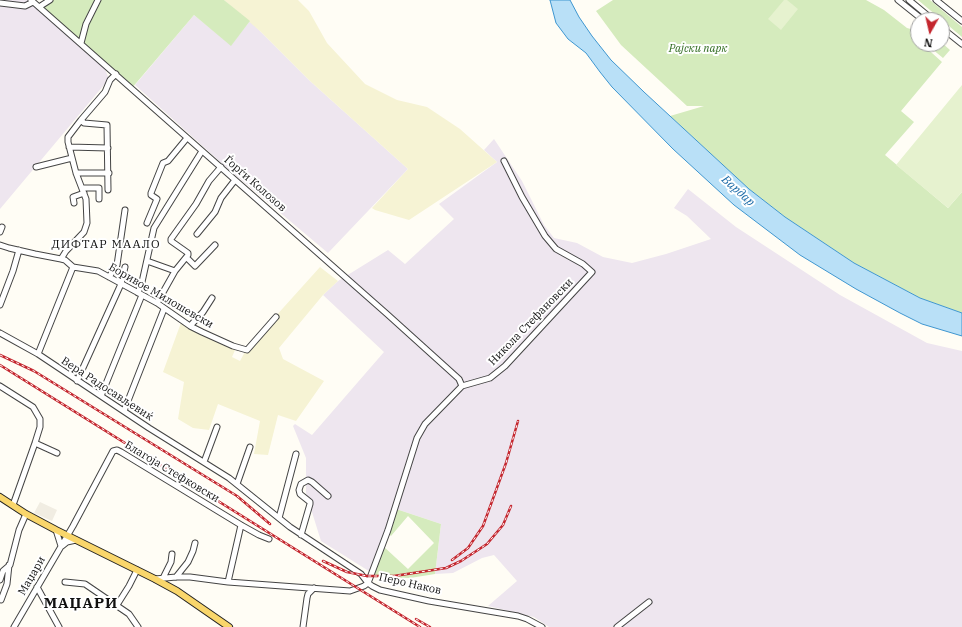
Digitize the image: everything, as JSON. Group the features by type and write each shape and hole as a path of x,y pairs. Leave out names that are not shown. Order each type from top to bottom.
{"main road":[{"path":"0,497 26,514 67,536 155,579 229,627"}],"street":[{"path":"0,2 26,6 35,2 50,0"},
{"path":"80,43 86,24 98,0"},
{"path":"898,0 913,12"},
{"path":"909,0 923,12"},
{"path":"936,0 962,21"},
{"name":"Ѓорѓи Колозов","path":"35,2 437,359 459,379 462,386"},
{"path":"950,34 962,44"},
{"path":"61,259 66,251 84,232 86,228 88,208 76,173 68,137 105,92 110,80 116,74"},
{"path":"81,120 84,123 107,125 109,173 108,190"},
{"path":"147,223 157,199 151,195 151,193 163,163 168,161 187,138"},
{"path":"70,147 108,148"},
{"path":"101,396 140,294 154,228 202,151"},
{"path":"36,167 72,158"},
{"name":"Никола Стефановски","path":"462,386 480,382 498,373 592,272 583,264 556,249 552,245 522,197 504,161"},
{"path":"157,303 175,272 187,258 188,252 171,241 171,239 196,204 209,182 221,167"},
{"path":"76,173 109,173"},
{"path":"197,234 215,212 221,198 236,180"},
{"path":"74,203 73,197 83,190 99,188 99,198"},
{"path":"109,277 117,265 126,210"},
{"name":"Боривое Милошевски","path":"0,245 65,260 73,267 98,271 157,303 190,326 217,339 247,350 276,317"},
{"path":"187,258 195,266 215,245"},
{"path":"0,305 19,250"},
{"path":"147,261 175,272"},
{"path":"38,354 73,267"},
{"path":"77,381 121,284 125,267"},
{"path":"190,326 212,298"},
{"path":"124,411 164,309"},
{"name":"Вера Радосављевиќ","path":"0,333 38,354 77,381 237,484 301,535 361,574 368,583"},
{"path":"0,386 33,407 39,414 40,418 40,427 36,443 13,505"},
{"path":"368,583 388,530 420,431 462,386"},
{"path":"204,462 217,427"},
{"path":"36,443 57,453"},
{"path":"237,484 250,446"},
{"name":"Благоја Стефковски","path":"67,536 110,454 117,450 166,480 174,483 259,536 269,539"},
{"path":"279,518 296,454"},
{"path":"301,535 310,504 310,502 300,494 299,490 301,484 308,480 328,496"},
{"path":"1,600 19,530 26,514"},
{"path":"228,582 241,525"},
{"path":"56,530 61,546 76,540"},
{"name":"Маџари","path":"14,627 67,536"},
{"path":"176,577 188,562 195,543"},
{"path":"163,578 171,562 172,554"},
{"path":"0,580 3,571 9,565"},
{"path":"118,605 137,570"},
{"path":"155,579 176,577 314,588"},
{"path":"65,582 86,584 129,614 138,627"},
{"name":"Перо Наков","path":"314,588 350,591 368,583 380,590 388,592 518,616 542,627"},
{"path":"37,587 59,627"},
{"path":"303,627 306,598 314,588"},
{"path":"617,627 649,602"}],"shaded area":[{"path":"0,0 31,0 102,62 109,79 0,209"},
{"path":"224,0 298,0 309,11 327,43 365,84 397,100 427,107 460,129 497,162 409,220 375,210 372,208 408,169 310,81 261,32"},
{"path":"194,15 231,45 250,21 310,81 408,169 328,253 227,168 135,85"},
{"path":"494,139 522,181 544,225 554,238 577,243 603,257 632,263 666,254 711,239 687,216 674,208 688,189 736,227 840,295 927,343 962,351 962,627 549,627 534,617 488,606 517,581 494,555 482,558 453,573 435,574 441,524 396,509 372,573 321,541 306,493 306,458 293,426 295,424 312,435 384,352 323,295 338,281 388,250 405,264 454,219 439,204 497,162 484,150"},
{"path":"320,267 338,281 323,295 279,348 283,359 324,381 296,421 278,415 268,455 254,454 260,421 218,404 209,430 193,428 178,419 184,382 163,372 182,320 236,348 232,357 240,361 247,348"},
{"path":"40,502 57,510 52,521 34,513"}],"green space":[{"path":"52,0 224,0 250,21 231,46 194,15 132,88 42,9"},
{"name":"Рајски парк","path":"613,0 866,0 884,10 910,29 910,52 931,52 942,62 901,111 914,122 885,155 948,208 962,192 962,313 920,298 854,263 785,217 749,189 670,116 704,106 687,106 621,45 596,11"},
{"path":"784,0 787,0 798,9 781,30 768,19"},
{"path":"918,0 930,0 944,12 932,12"},
{"path":"950,17 962,27 962,37 950,27"},
{"path":"936,52 948,52 943,58"},
{"path":"962,85 962,192 948,208 896,165"},
{"path":"396,509 441,524 435,574 410,578 374,577 383,546 408,569 434,543 408,516 391,536 388,533"}],"water":[{"name":"Вардар","path":"550,0 570,0 579,17 611,60 749,189 785,217 854,263 920,298 962,313 962,336 922,324 856,289 800,255 734,205 673,149 612,87 586,53 568,39 556,23"}],"railway":[{"path":"0,355 34,371 237,496 270,524"},
{"path":"0,365 420,627"},
{"path":"452,560 468,548 483,526 506,463 518,421"},
{"path":"323,561 347,572 367,576 394,576 446,568 461,561 487,544 503,525 511,506"},
{"path":"416,619 430,627"}],"district":[{"name":"ДИФТАР МААЛО","path":"106,245"},
{"name":"МАЏАРИ","path":"81,604"}]}
